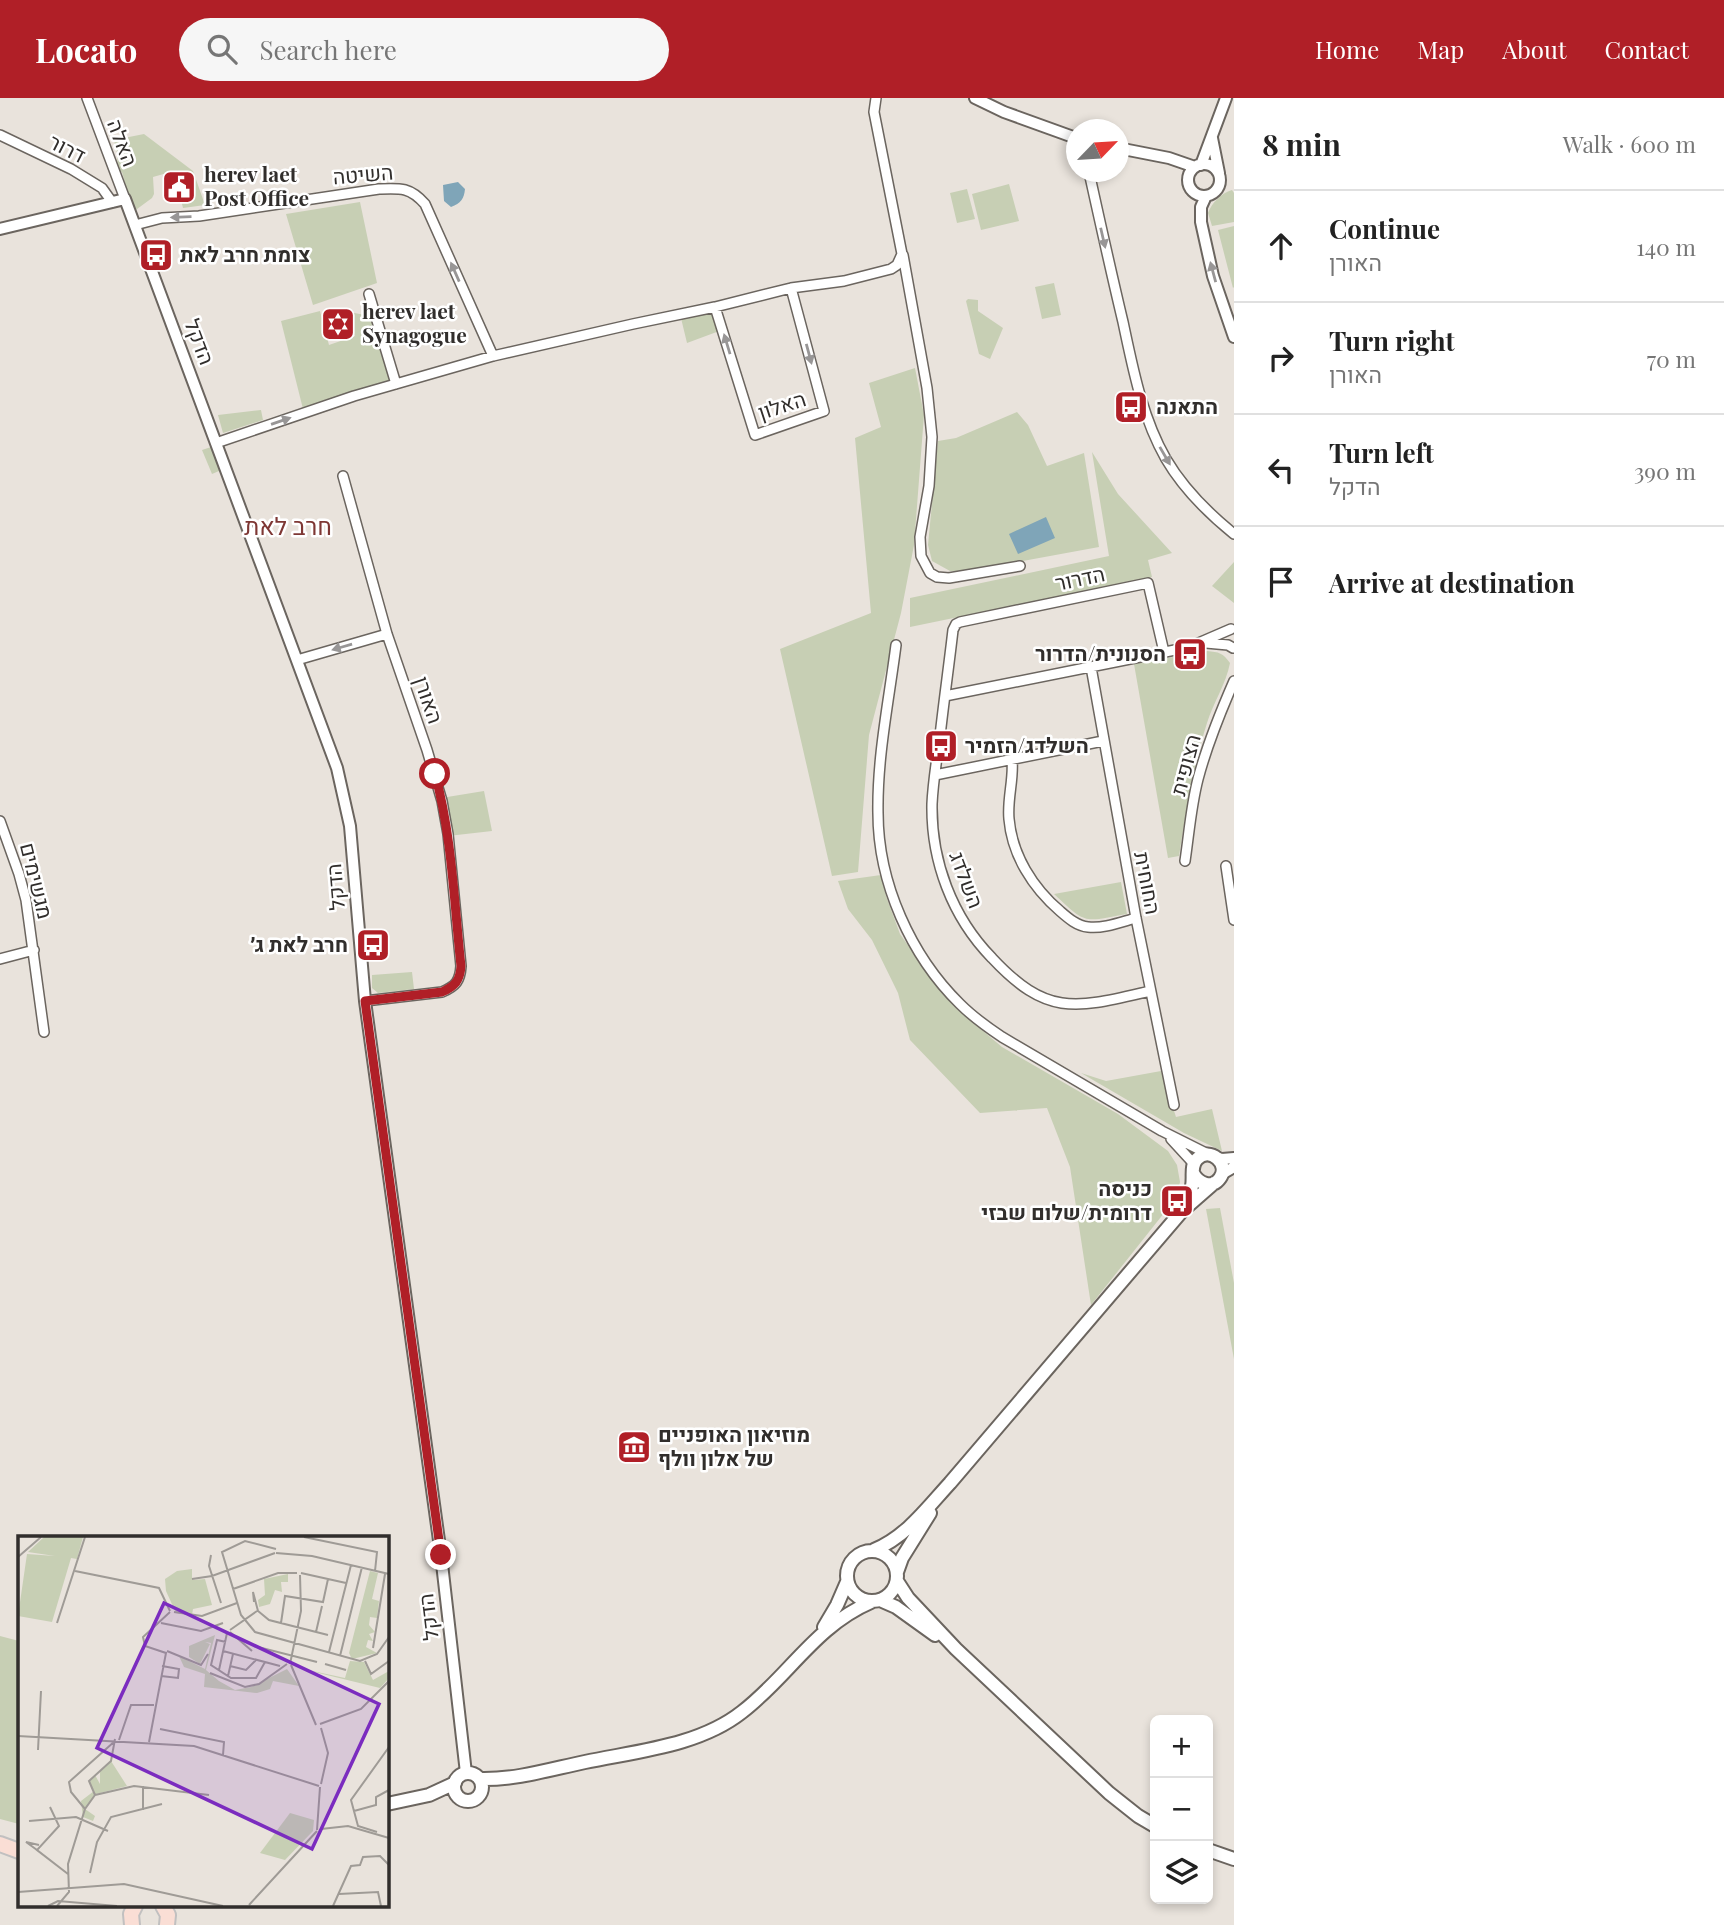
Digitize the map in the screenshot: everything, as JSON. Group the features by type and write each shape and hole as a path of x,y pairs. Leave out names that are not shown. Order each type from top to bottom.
{"main road":[{"path":"956,1649 896,1608 856,1596 847,1582 846,1574 852,1559 858,1554 888,1544 950,1483 1182,1212 1218,1179 1222,1165 1213,1156 1200,1157 1193,1169 1189,1197 1182,1212"},
{"path":"1193,1169 1198,1181 1203,1184 1218,1179"},
{"path":"481,1785 673,1743 723,1725 761,1696 818,1636 847,1614 887,1596 893,1590 906,1549 950,1483"},
{"path":"874,1550 889,1557 908,1598 956,1649 1109,1793 1150,1823"},
{"path":"818,1636 847,1582"},
{"path":"466,1773 474,1774 481,1785 478,1798 471,1802 463,1801 456,1790 459,1776 466,1773"},
{"path":"388,1804 456,1790"},
{"path":"0,1838 18,1843"},
{"path":"0,1844 18,1852"},
{"path":"1213,1852 1234,1859"}],"street":[{"name":"האלה","path":"87,98 125,199"},
{"path":"876,98 874,112 927,388 932,437 929,486 920,537 921,556 930,573 949,579 1020,566"},
{"path":"975,98 1004,112 1066,134"},
{"path":"1189,178 1212,138 1226,98"},
{"name":"דרור","path":"0,135 71,169 102,188 112,202"},
{"path":"1169,158 1185,169 1192,191 1206,196 1211,194 1218,187 1219,177 1212,138"},
{"path":"1129,150 1198,166 1209,165 1219,177"},
{"path":"1091,182 1134,370 1152,431 1167,461 1185,486 1234,534"},
{"name":"השיטה","path":"135,225 162,218 199,216 320,197 400,188 415,193 425,204 493,356"},
{"path":"1206,196 1201,207 1201,222 1213,275 1234,337"},
{"path":"0,229 125,199"},
{"name":"הדקל","path":"125,199 337,768 351,826 365,1001 441,1555 466,1773"},
{"path":"216,443 350,397 493,356 791,288 844,281 883,272 897,265 902,254"},
{"name":"האלון","path":"715,307 755,435 824,411 791,288"},
{"path":"369,295 396,384"},
{"name":"האורן","path":"342,476 387,634 442,801 448,834 461,966 460,978 453,987 442,992 365,1001"},
{"name":"הדרור","path":"953,630 960,622 1148,583 1164,652"},
{"path":"1194,645 1233,627"},
{"path":"1233,627 1229,639 1234,648"},
{"name":"השלדג","path":"953,630 935,775 933,822 938,862 961,919 999,966 1026,989 1056,1002 1088,1004 1150,991"},
{"path":"297,660 387,634"},
{"path":"945,696 1194,645 1212,643 1234,648"},
{"path":"896,645 881,761 878,816 886,875 910,936 941,982 959,1003 1002,1037 1162,1131 1213,1156 1234,1158"},
{"name":"החוחית","path":"1091,667 1136,918 1174,1105"},
{"name":"הצופית","path":"1185,861 1202,763 1234,681"},
{"path":"935,775 1103,741"},
{"path":"1012,760 1008,803 1012,836 1035,885 1069,919 1080,925 1095,927 1136,918"},
{"name":"מגשימים","path":"0,821 26,900 44,1032"},
{"path":"1226,866 1234,920"},
{"name":"מגשימים","path":"0,959 34,950"},
{"path":"1162,1131 1193,1169"},
{"path":"1218,1179 1234,1167"}],"green space":[{"path":"144,134 193,171 205,205 183,208 174,171 153,177 152,198 133,212 122,172 118,172 114,140"},
{"path":"1009,184 1019,221 981,230 972,194"},
{"path":"967,189 975,219 957,223 950,193"},
{"path":"1232,190 1234,222 1212,226 1208,213 1210,209 1214,202"},
{"path":"360,202 377,283 313,305 286,214"},
{"path":"1234,226 1234,287 1233,288 1218,230"},
{"path":"1054,283 1061,315 1042,319 1035,287"},
{"path":"978,300 978,311 1003,328 990,359 979,354 966,301"},
{"path":"715,307 722,330 687,343 680,314"},
{"path":"320,311 329,345 355,336 349,312 376,317 396,384 304,413 281,321"},
{"path":"915,368 924,415 914,545 901,613 869,735 858,872 832,876 780,649 871,613 855,438 881,427 869,383"},
{"path":"261,410 263,420 223,433 218,415"},
{"path":"1017,412 1028,425 1047,466 1084,453 1099,547 964,572 950,571 932,561 928,545 938,441 956,438"},
{"path":"217,445 226,468 212,474 202,450"},
{"path":"1092,452 1118,494 1172,553 1148,560 1152,577 910,627 910,598 1109,556"},
{"path":"1234,562 1234,603 1212,586"},
{"path":"1207,651 1220,654 1230,663 1202,740 1190,789 1179,856 1168,858 1134,664"},
{"path":"484,791 492,831 448,836 441,798"},
{"path":"881,875 900,934 957,1009 1002,1047 1118,1114 1168,1151 1177,1165 1180,1182 1176,1198 1091,1305 1070,1167 1047,1108 980,1113 910,1040 898,993 872,940 848,909 838,881"},
{"path":"1121,882 1127,914 1113,917 1086,919 1054,894"},
{"path":"412,972 414,989 378,993 372,988 372,975"},
{"path":"1161,1071 1176,1117 1212,1109 1222,1151 1184,1133 1081,1073 1106,1081"},
{"path":"1220,1208 1234,1283 1234,1359 1206,1209"},
{"path":"0,1636 18,1641 18,1824 0,1819"}],"water":[{"path":"458,182 465,189 464,195 460,202 451,207 444,201 443,185"},
{"path":"1046,517 1055,538 1018,554 1009,534"}],"place":[{"name":"herev laet Post Office","path":"179,187"},
{"name":"צומת חרב לאת","path":"156,255"},
{"name":"herev laet Synagogue","path":"338,324"},
{"name":"התאנה","path":"1131,407"},
{"name":"הסנונית/הדרור","path":"1190,654"},
{"name":"השלדג/הזמיר","path":"941,746"},
{"name":"חרב לאת ג׳","path":"373,945"},
{"name":"כניסה דרומית/שלום שבזי","path":"1177,1201"},
{"name":"מוזיאון האופניים של אלון וולף","path":"634,1447"}],"district":[{"name":"חרב לאת","path":"288,527"}],"route":[{"path":"435,774 448,834 460,978 453,987 442,992 365,1001 441,1555"}]}
